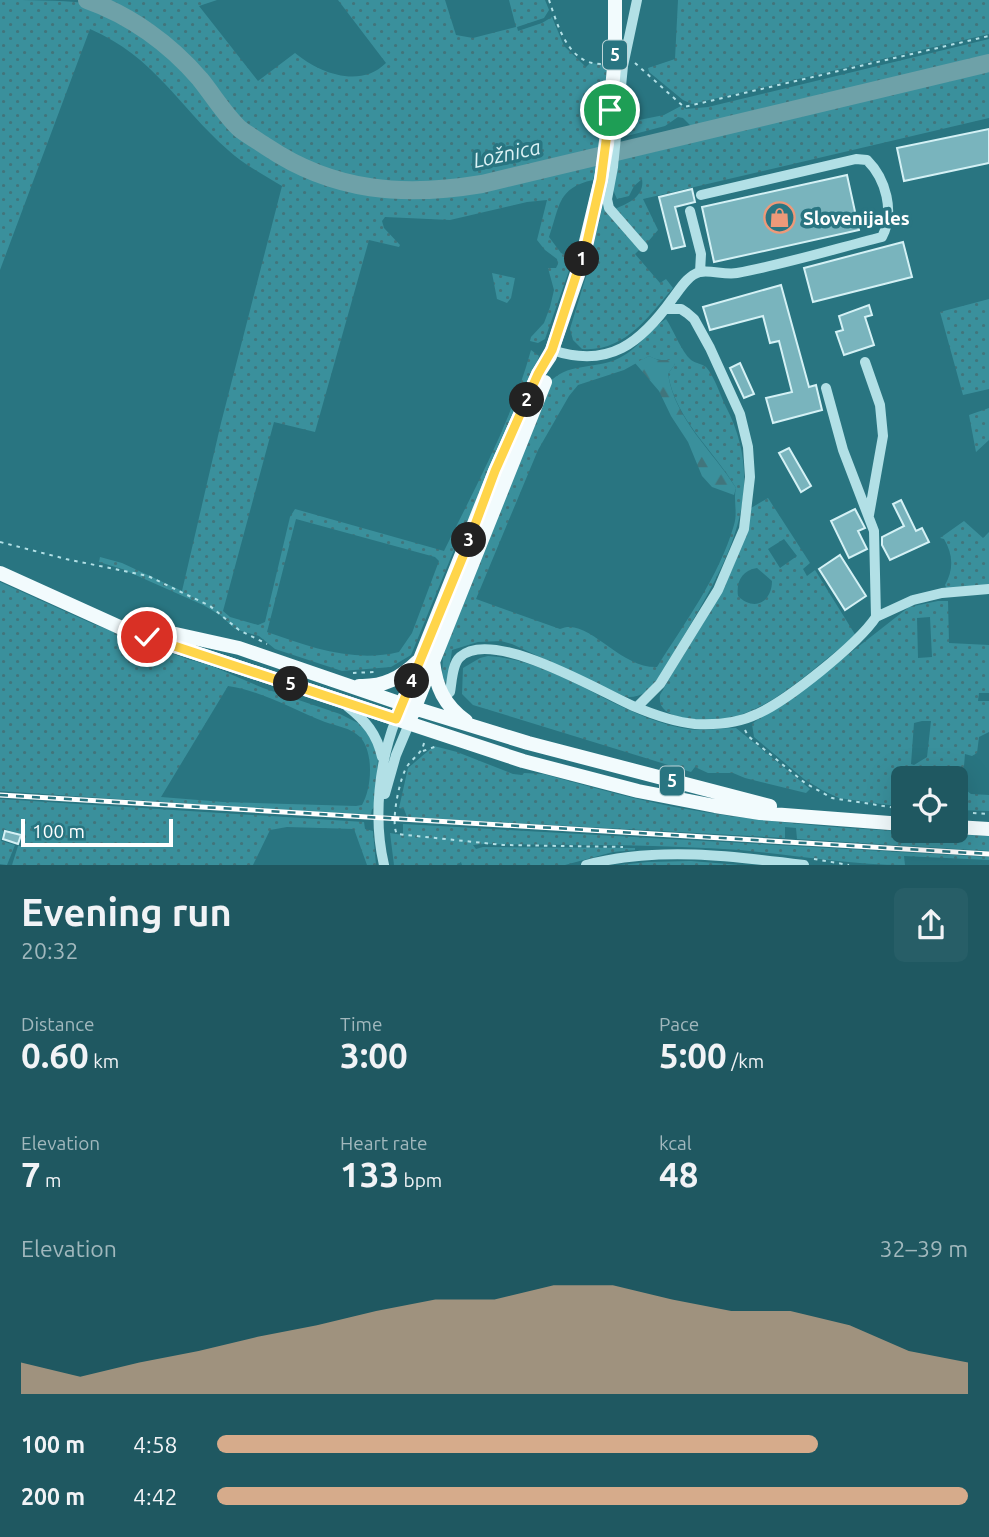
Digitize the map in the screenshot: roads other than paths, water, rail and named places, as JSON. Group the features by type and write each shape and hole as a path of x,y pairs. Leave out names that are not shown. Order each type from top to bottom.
{"main road":[{"name":"5","path":"615,0 615,56 601,180 578,275 551,353 538,374 495,471 402,721 523,761 638,791 741,811 891,823"},
{"path":"0,573 126,630 402,721"},
{"path":"89,612 239,648 409,706"},
{"path":"349,685 366,686 388,682 427,659 448,706 472,726"},
{"name":"5","path":"409,706 550,749 773,807 800,817"},
{"path":"968,828 989,829"}],"street":[{"path":"637,0 623,66 613,167 607,199 609,208 643,247"},
{"path":"551,353 573,357 598,356 618,350 632,342 665,309 687,280 701,272 734,274 882,237 888,227 884,184 877,170 867,160 856,159 701,195"},
{"path":"690,211 701,254 701,272"},
{"path":"637,707 660,684 718,590 744,529 750,477 748,447 740,414 710,348 694,319 681,309 665,309"},
{"path":"865,362 880,405 883,436 869,515"},
{"path":"826,388 843,450 869,515 875,548 876,617"},
{"path":"450,692 459,657 473,651 497,649 539,661 637,707 676,721 721,724 758,714 797,689 858,639 876,617 923,597 989,589"},
{"path":"342,702 364,719 374,732 383,764"},
{"path":"384,865 380,839 383,764 388,741 402,721"},
{"path":"380,814 402,721"},
{"path":"586,865 646,855 727,857 804,865"}],"waterway":[{"name":"Ložnica","path":"87,0 134,22 176,54 240,129 267,147 318,174 344,182 397,190 482,184 989,63"}],"railway":[{"path":"0,795 989,854"}],"place":[{"name":"Slovenijales","path":"780,218"}]}
